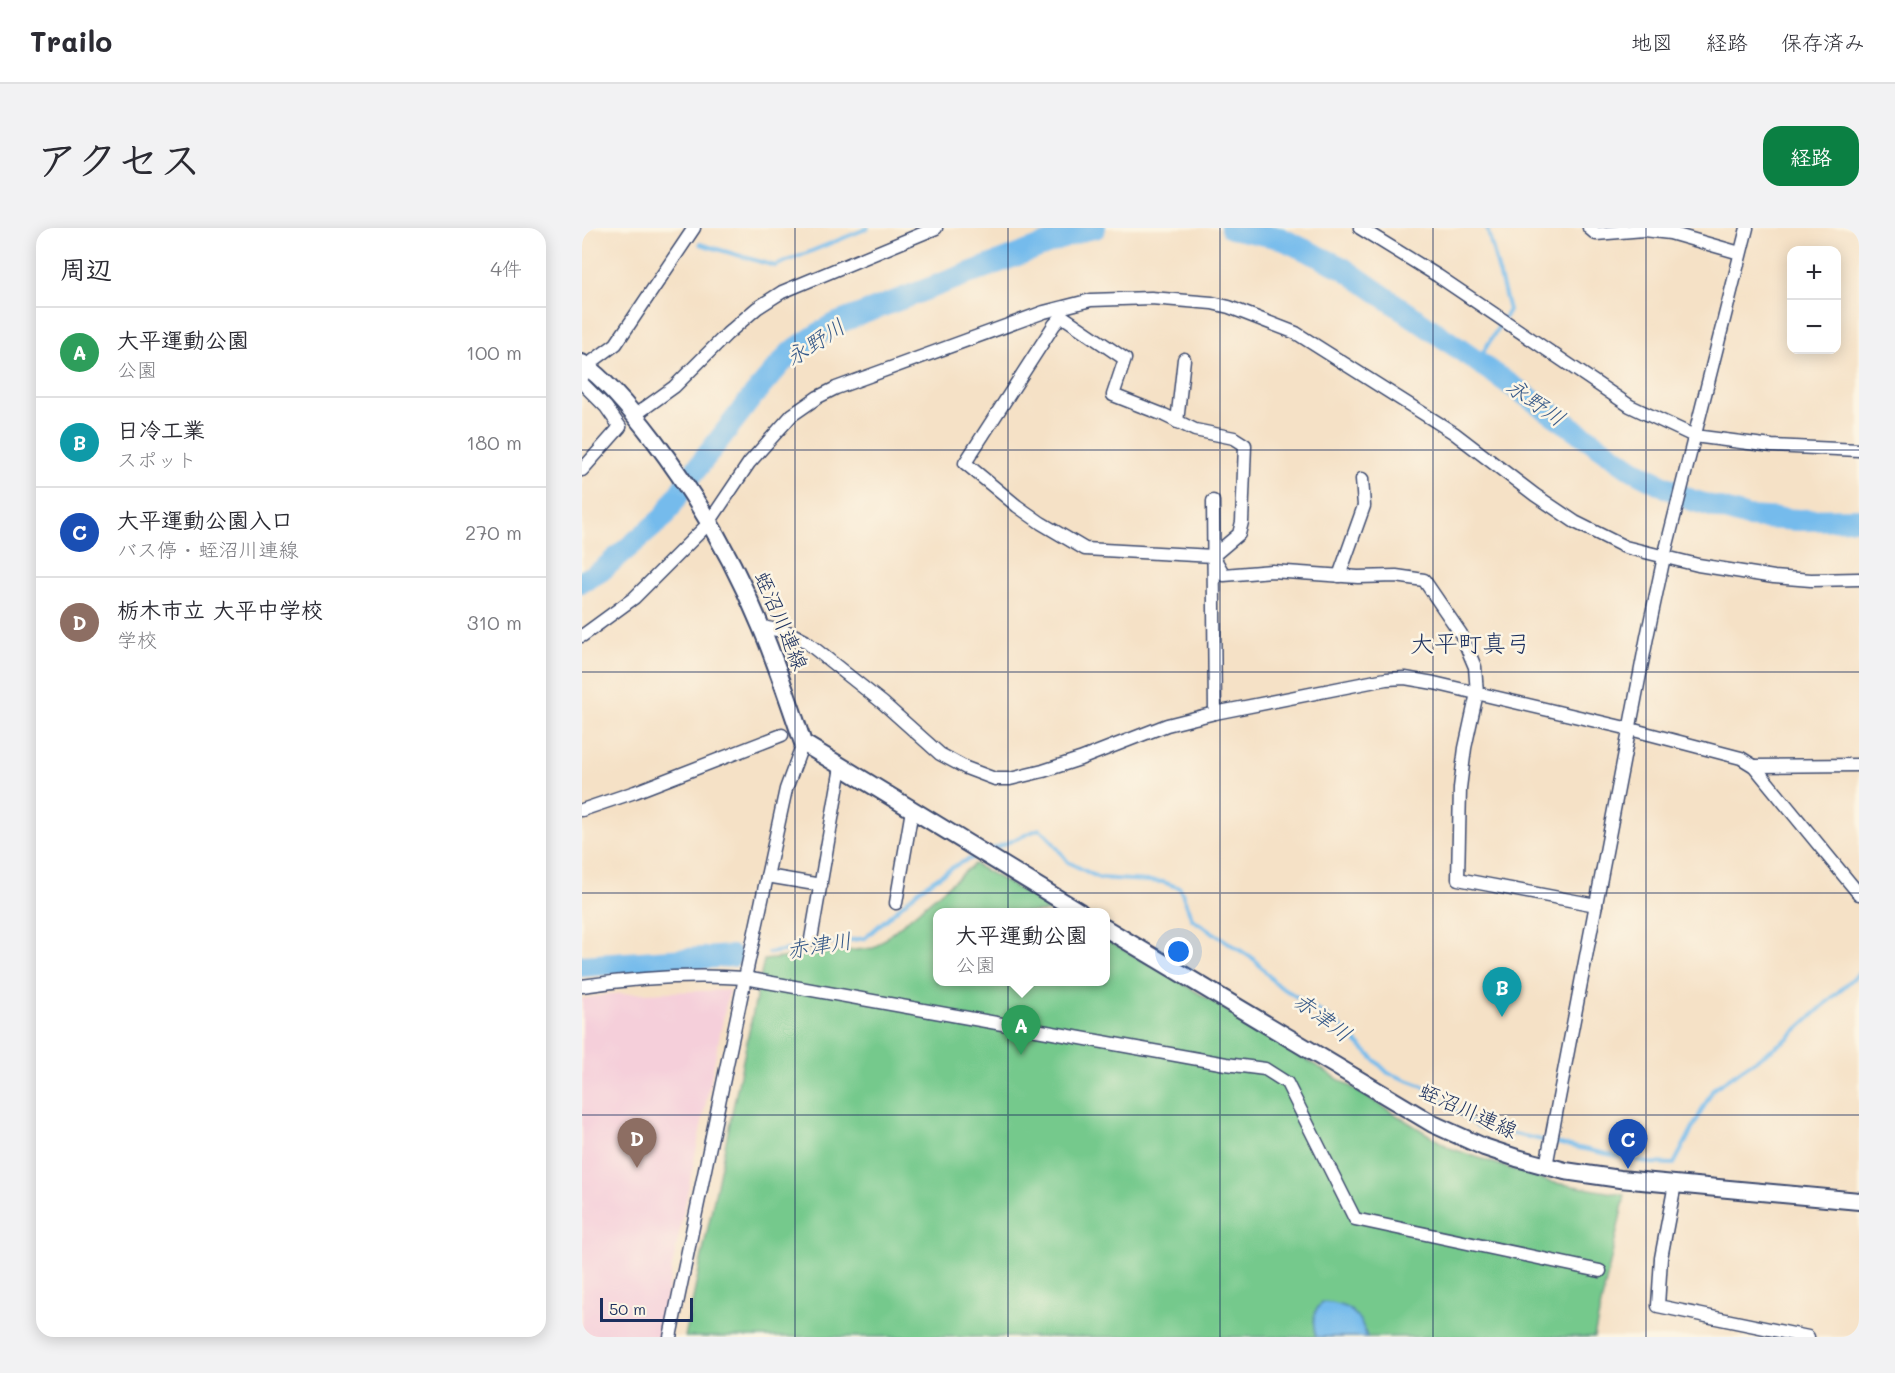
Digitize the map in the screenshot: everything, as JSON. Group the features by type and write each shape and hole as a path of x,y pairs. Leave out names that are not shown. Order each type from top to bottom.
{"main road":[{"name":"蛭沼川連線","path":"583,369 638,419 668,458 706,520 734,568 762,627 803,743"},
{"path":"803,743 1073,908"},
{"name":"蛭沼川連線","path":"1110,931 1433,1124 1484,1147 1546,1167 1601,1177 1859,1201"}],"street":[{"path":"583,369 616,344 694,228"},
{"path":"638,419 728,334 758,308 782,292 936,228"},
{"path":"1360,228 1438,276 1630,406 1694,436 1772,446 1859,450"},
{"path":"1589,228 1596,234 1644,230 1670,233 1740,253"},
{"path":"1546,1167 1664,557 1747,228"},
{"path":"582,636 634,598 706,520 749,463 780,427 792,415 818,397 836,388 1044,312 1091,300 1150,298 1212,303 1229,307 1296,333 1454,433 1535,495 1575,522 1625,547 1721,569 1774,577 1811,580 1859,579"},
{"path":"1062,316 1125,359 1113,395 1177,422 1195,430 1234,438 1245,445 1242,522 1239,534 1213,556 1085,549 1017,506 965,463 1062,316"},
{"path":"1177,422 1184,359"},
{"path":"582,383 606,407 620,427 582,470"},
{"path":"1339,576 1364,506 1362,479"},
{"path":"1213,501 1215,713"},
{"path":"1213,556 1224,575 1272,571 1339,576 1396,576 1424,580 1461,634 1475,667 1477,693 1460,788 1458,879 1596,905"},
{"path":"762,627 788,632 805,641 883,703 940,754 966,768 995,779 1010,779 1043,771 1080,759 1167,724 1386,679 1405,678 1630,729 1741,758 1754,766 1859,894"},
{"path":"582,810 782,735"},
{"path":"670,1337 786,789 803,743"},
{"path":"1754,766 1859,765"},
{"path":"812,939 841,767"},
{"path":"896,903 912,810"},
{"path":"767,876 821,885"},
{"path":"582,986 620,980 712,975 745,978 1265,1070 1287,1083 1355,1219 1600,1271"},
{"path":"1675,1184 1661,1258 1658,1306 1808,1337"}],"shaded area":[{"path":"729,990 658,1337 582,1337 582,999 610,994"}],"green space":[{"path":"974,864 1052,908 933,908 933,986 1110,986 1110,942 1174,978 1450,1148 1550,1182 1625,1195 1594,1337 685,1337 764,960 874,948"}],"water":[{"path":"1323,1302 1346,1307 1356,1315 1367,1337 1316,1337 1314,1318"}],"waterway":[{"path":"700,244 775,266 868,228"},
{"name":"永野川","path":"582,582 601,571 664,517 688,480 752,397 791,352 832,325 1084,230 1095,228"},
{"name":"永野川","path":"1231,228 1280,238 1343,268 1633,470 1691,500 1748,517 1799,520 1859,519"},
{"path":"1477,362 1509,310 1487,228"},
{"name":"赤津川","path":"988,851 1039,829 1047,835 1068,862 1099,878 1163,882 1180,888 1192,919 1255,960 1275,983 1336,1022 1388,1073 1423,1086 1477,1126 1649,1163 1674,1164 1713,1089 1787,1039 1859,973"},
{"name":"赤津川","path":"769,953 865,938 920,889 958,864 979,855"},
{"name":"赤津川","path":"582,966 732,956"}],"place":[{"name":"日冷工業","path":"1502,1017"},
{"name":"大平運動公園","path":"1021,1055"},
{"name":"栃木市立 大平中学校","path":"637,1168"},
{"name":"大平運動公園入口","path":"1628,1169"}],"district":[{"name":"大平町真弓","path":"1470,644"}]}
